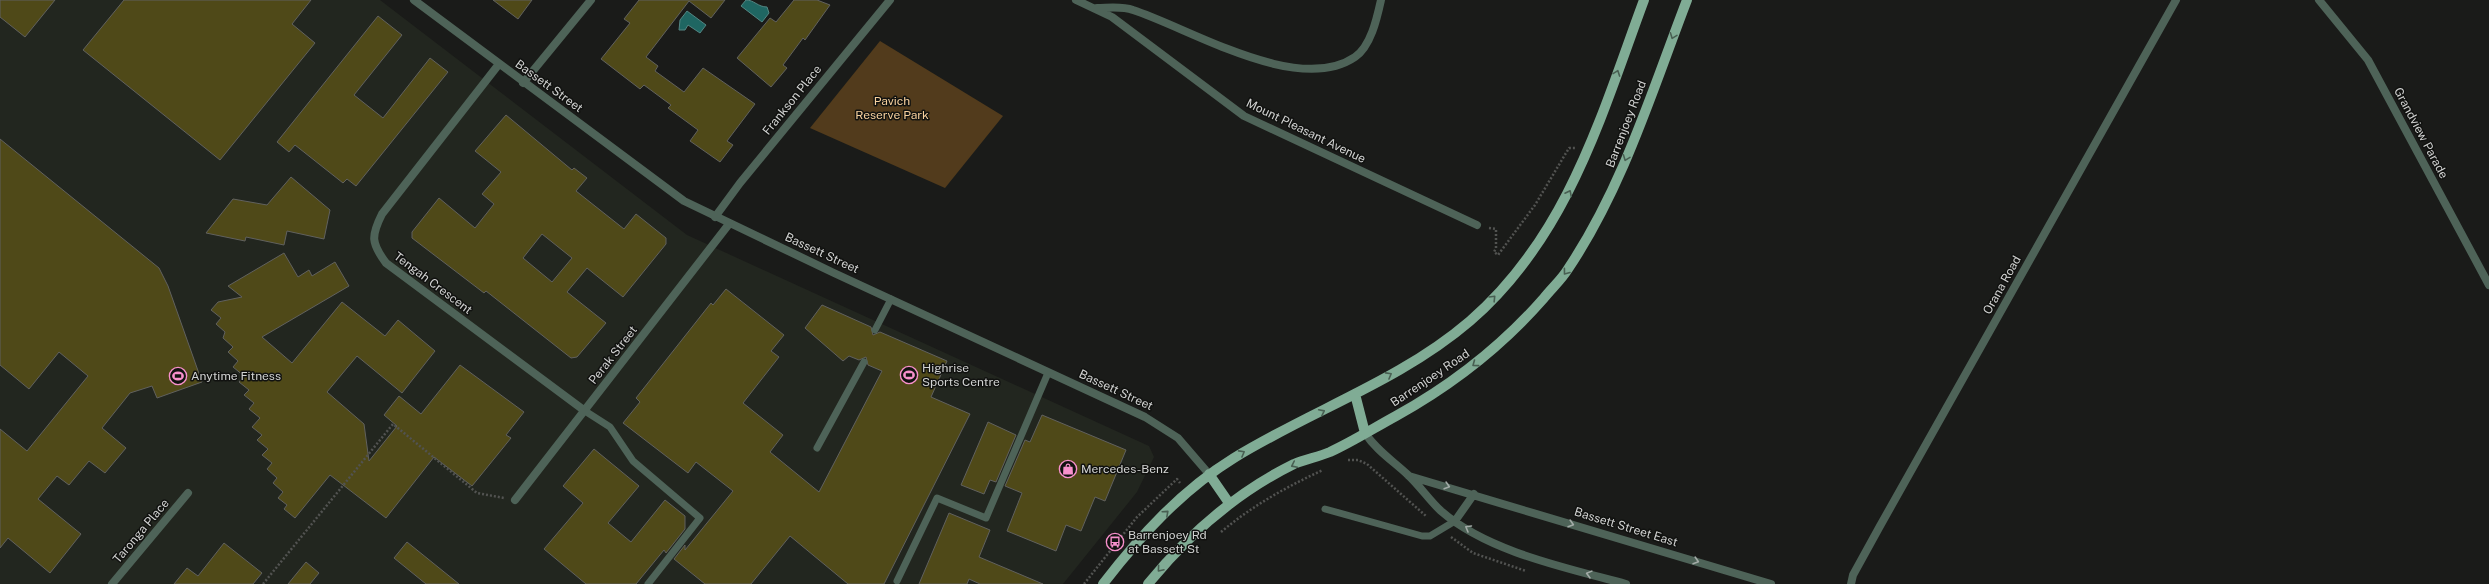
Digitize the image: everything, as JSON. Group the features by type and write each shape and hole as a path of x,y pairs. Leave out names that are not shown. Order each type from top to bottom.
{"main road":[{"name":"Barrenjoey Road","path":"1103,584 1149,528 1209,474 1288,428 1355,394 1427,354 1471,320 1496,295 1531,254 1564,203 1582,167 1644,0"},
{"name":"Barrenjoey Road","path":"1148,584 1185,542 1229,503 1295,464 1330,452 1448,384 1493,350 1526,319 1567,271 1600,217 1618,180 1687,0"},
{"name":"Bassett Street East","path":"1355,394 1365,432"},
{"name":"Bassett Street","path":"1209,474 1229,503"}],"street":[{"name":"Bassett Street","path":"414,0 523,83 684,201 729,224 1164,427 1185,445 1209,474"},
{"path":"523,83 591,0"},
{"name":"Frankson Place","path":"715,217 740,182 890,0"},
{"name":"Mount Pleasant Avenue","path":"1076,0 1112,17 1244,116 1477,225"},
{"path":"1094,8 1132,9 1235,52 1275,64 1303,68 1332,67 1355,57 1365,44 1382,0"},
{"name":"Orana Road","path":"1851,584 1853,575 1883,519 2176,0"},
{"name":"Grandview Parade","path":"2319,0 2368,60 2489,285"},
{"name":"Tengah Crescent","path":"499,64 382,214 373,232 376,250 386,263 585,411"},
{"name":"Perak Street","path":"515,500 729,224"},
{"name":"Bassett Street East","path":"1365,432 1372,445 1409,476 1441,511 1496,545 1539,560 1626,584"},
{"name":"Bassett Street East","path":"1409,476 1474,494 1771,584"},
{"name":"Taronga Place","path":"112,584 188,493"},
{"path":"1455,521 1474,494"}],"lane":[{"path":"875,330 891,299"},
{"path":"817,448 864,362"},
{"path":"896,581 937,498 986,518 1048,373"},
{"path":"585,411 610,427 633,461 700,518 648,584"},
{"path":"1325,509 1422,536 1430,536 1455,521"}],"path":[{"path":"1477,225 1496,229 1496,248 1494,252 1498,255 1535,205 1569,148 1578,148"},
{"path":"263,584 393,424 477,493 515,500"},
{"path":"1341,463 1347,460 1358,460 1367,464 1406,499"},
{"path":"1221,532 1242,515 1275,494 1328,468"},
{"path":"1084,584 1137,517 1177,479"}],"shaded area":[{"path":"0,0 380,0 687,235 1149,446 1154,457 1137,492 1063,584 0,584"}],"green space":[{"name":"Pavich Reserve Park","path":"880,41 1003,116 945,188 810,128"}],"water":[{"path":"746,0 767,7 769,13 762,22 741,6"},
{"path":"687,11 706,25 700,33 688,25 685,30 679,30 680,20"}],"building":[{"path":"0,0 55,0 25,37 0,17"},
{"path":"124,0 311,0 292,24 315,43 220,160 83,50"},
{"path":"493,0 532,0 518,19"},
{"path":"639,0 725,0 711,18 689,1 646,57 658,66 655,71 684,92 703,68 755,104 727,141 733,145 720,162 690,141 698,130 668,108 671,105 644,85 640,89 601,59 630,23 624,19"},
{"path":"794,0 817,0 830,5 805,40 803,38 783,65 787,68 771,87 737,58 770,18 776,22"},
{"path":"378,16 402,35 354,95 383,118 430,58 448,72 356,186 347,179 343,183 295,145 289,152 277,142"},
{"path":"506,115 572,170 574,168 587,178 576,191 624,229 636,214 666,238 666,244 623,297 587,268 567,292 606,323 577,357 571,358 486,291 484,293 412,238 412,232 439,198 475,228 494,204 482,194 501,172 475,151","holes":["542,234 572,258 552,282 523,258"]},
{"path":"0,139 159,268 168,286 202,382 157,398 152,386 130,393 102,428 126,448 105,473 89,461 69,485 57,476 38,499 81,534 50,573 8,538 0,548 0,429 27,451 88,376 59,352 29,389 0,365"},
{"path":"291,177 330,210 324,239 287,231 284,245 246,237 245,241 206,233 233,199 267,205"},
{"path":"284,253 298,277 309,270 312,276 335,262 349,286 262,337 292,363 342,302 385,336 398,320 435,351 402,393 357,356 327,392 364,424 369,461 397,426 384,415 399,396 421,414 460,365 524,412 506,435 511,438 472,486 434,457 386,518 330,475 295,518 284,509 287,505 278,498 283,492 273,483 277,478 267,469 272,463 262,455 268,449 257,440 262,435 252,427 260,418 249,409 254,403 244,395 249,390 239,382 244,376 233,367 238,361 228,352 233,347 223,338 225,332 216,324 221,318 211,310 218,302 242,297 228,286"},
{"path":"726,289 784,335 771,351 779,357 743,403 783,435 770,452 819,492 882,371 868,365 866,357 859,360 849,356 843,361 805,328 822,305 871,327 873,335 880,332 947,361 931,397 970,414 884,584 848,584 790,536 751,584 705,584 674,559 685,545 685,550 733,491 696,462 688,473 623,423 640,402 636,398 711,303 713,305"},
{"name":"Mercedes-Benz","path":"1042,415 1126,450 1105,501 1095,497 1081,531 1066,525 1056,551 1007,531 1022,493 1005,486 1025,440 1030,442"},
{"path":"988,422 1016,435 996,482 990,480 984,494 961,485"},
{"path":"594,449 639,486 608,523 631,542 665,500 685,516 685,529 666,553 664,550 636,584 586,584 544,549 583,503 563,486"},
{"path":"949,513 990,530 979,557 1043,584 980,584 969,579 967,584 919,584"},
{"path":"407,542 459,584 426,584 394,558"},
{"path":"224,543 262,573 253,584 174,584 187,568 198,576"},
{"path":"306,562 319,573 310,584 288,584"}],"place":[{"name":"Highrise Sports Centre","path":"909,375"},
{"name":"Anytime Fitness","path":"178,376"},
{"name":"Mercedes-Benz","path":"1068,469"},
{"name":"Barrenjoey Rd at Bassett St","path":"1115,542"}]}
